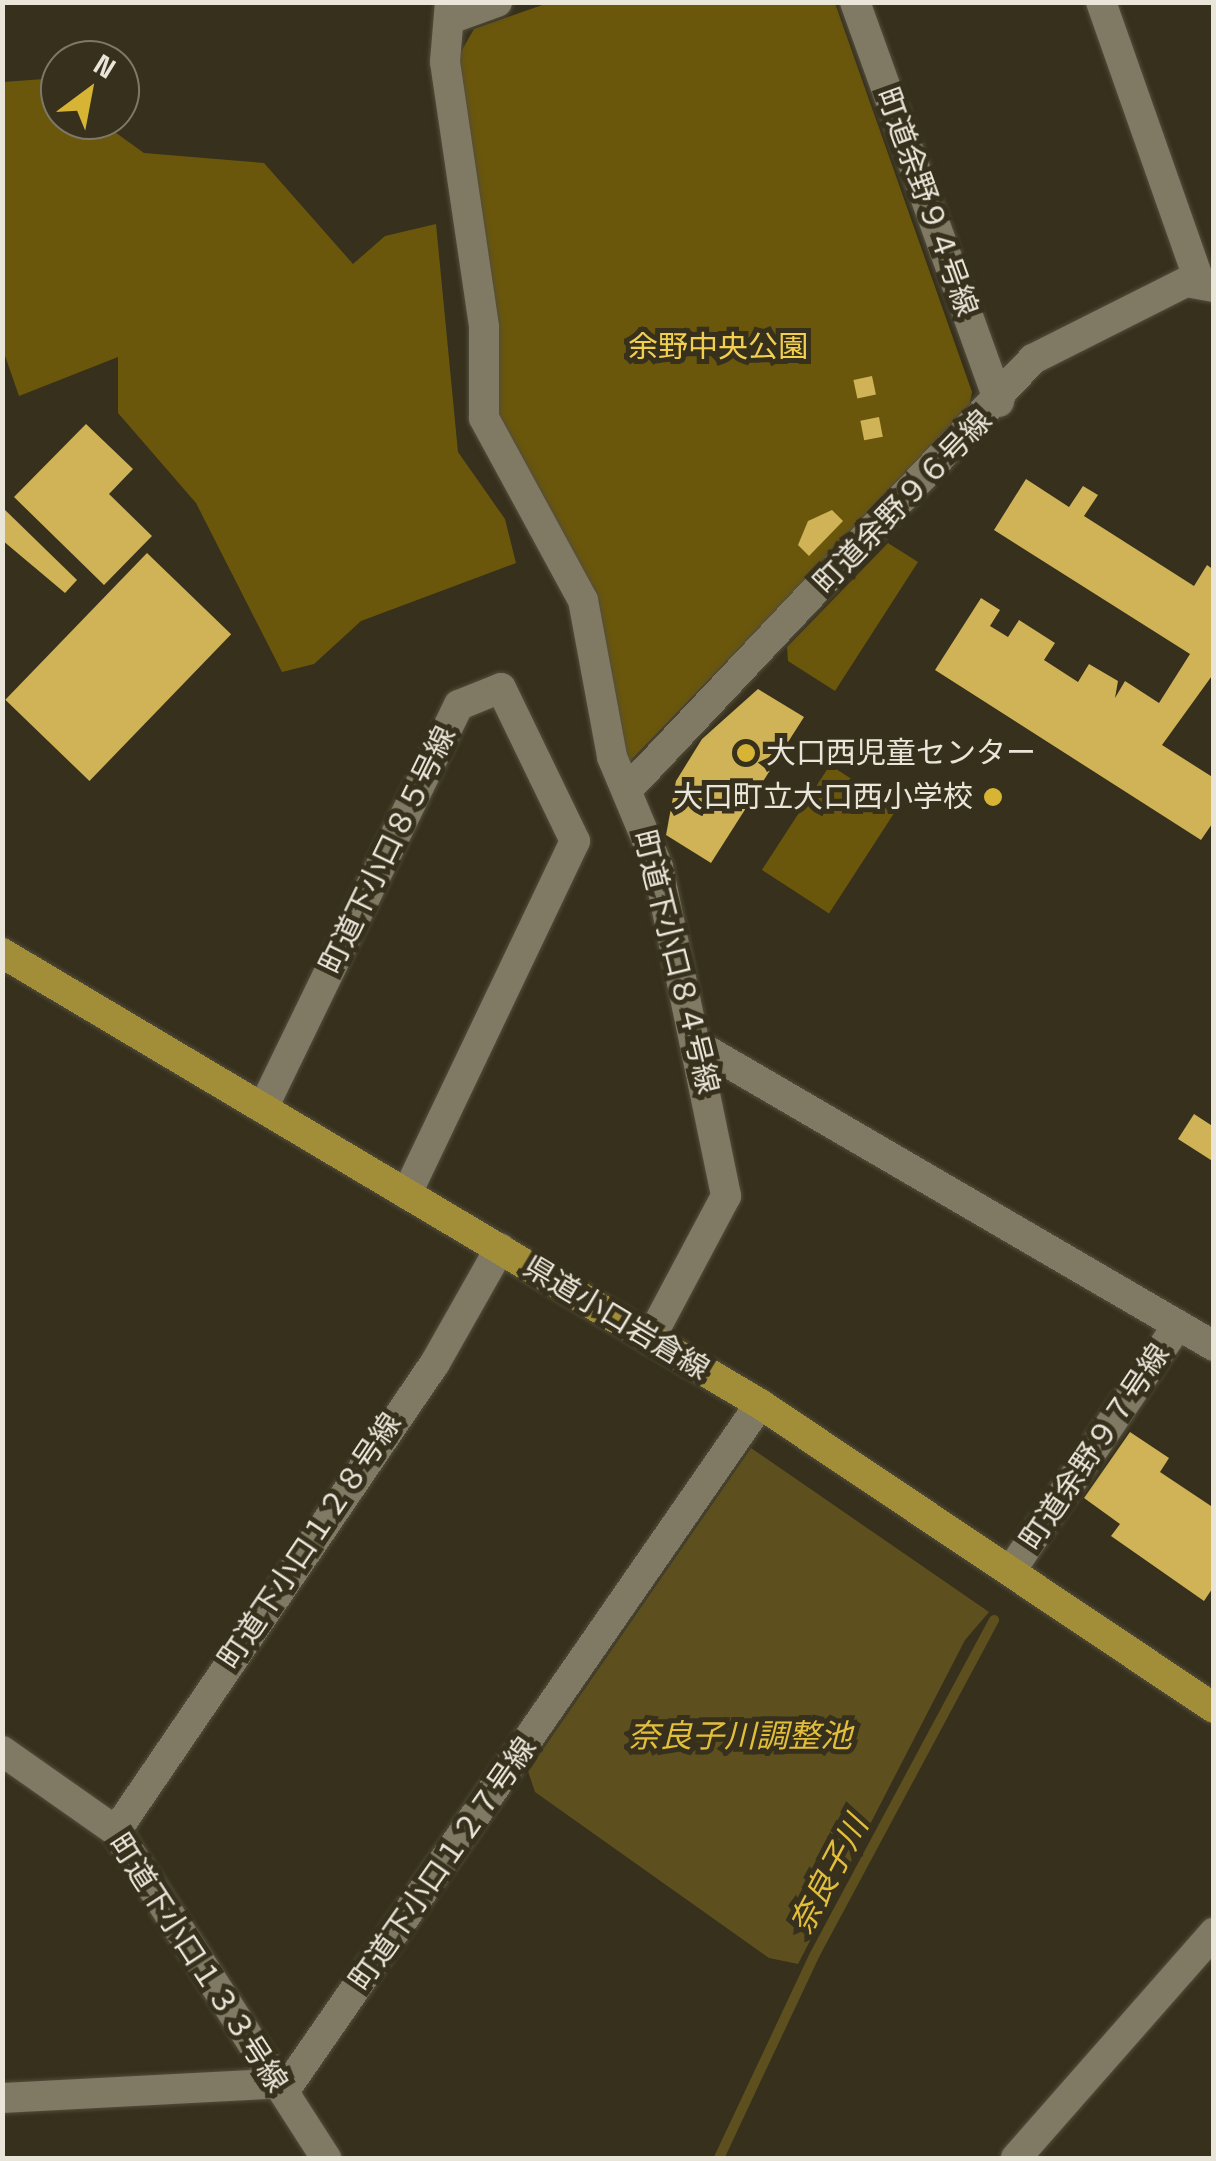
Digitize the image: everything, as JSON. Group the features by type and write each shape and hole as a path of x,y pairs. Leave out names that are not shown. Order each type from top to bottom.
{"main road":[{"name":"県道小口岩倉線","path":"2,952 760,1404 1012,1569 1214,1708"}],"street":[{"path":"452,10 497,2"},
{"name":"町道余野９４号線","path":"855,2 999,402"},
{"path":"1102,2 1206,284"},
{"name":"町道下小口８４号線","path":"452,10 446,62 484,326 484,418 583,600 612,756 630,787 701,1047 724,1210 650,1339"},
{"name":"町道余野９６号線","path":"630,787 999,402 1033,359 1206,284"},
{"name":"町道下小口８５号線","path":"263,1108 459,705 501,688 575,842 407,1194"},
{"path":"701,1047 1214,1346"},
{"name":"町道下小口１２８号線","path":"116,1831 435,1363 500,1248"},
{"name":"町道余野９７号線","path":"1012,1569 1178,1325"},
{"name":"町道下小口１２７号線","path":"280,2090 760,1404"},
{"name":"町道下小口１３３号線","path":"2,1750 116,1831 326,2158"},
{"path":"1016,2158 1214,1933"},
{"path":"2,2098 280,2090"}],"green space":[{"name":"余野中央公園","path":"548,3 835,3 972,392 968,412 631,760 618,756 590,600 491,417 454,64 474,29"},
{"path":"40,79 40,140 126,140 144,153 264,163 353,264 385,236 436,224 458,452 505,519 516,563 361,621 314,664 282,672 196,503 118,413 118,357 19,396 2,347 3,82"},
{"path":"888,543 918,562 835,691 788,661 787,647"},
{"path":"830,765 897,809 829,913 762,870"}],"water":[{"name":"奈良子川調整池","path":"751,1448 989,1612 965,1640 798,1964 769,1958 535,1792 528,1771"}],"building":[{"path":"872,376 876,395 857,399 853,380"},
{"path":"879,417 883,437 864,440 860,421"},
{"path":"86,424 133,469 109,494 152,536 104,585 14,497"},
{"path":"1026,479 1069,507 1083,486 1098,495 1084,516 1194,586 1207,565 1214,570 1214,673 1162,745 1214,778 1214,821 1201,840 935,670 981,598 1000,610 990,626 1008,637 1019,620 1055,643 1044,660 1078,682 1089,664 1118,681 1115,698 1125,681 1159,703 1190,654 994,530"},
{"path":"2,507 77,580 65,593 2,540"},
{"path":"832,510 843,521 809,556 798,545 808,521"},
{"path":"147,553 231,634 89,781 5,700"},
{"path":"758,689 804,717 711,863 666,835 676,781 702,739"},
{"path":"1194,1114 1214,1127 1214,1162 1178,1139"},
{"path":"1130,1432 1169,1458 1160,1472 1214,1508 1214,1586 1204,1601 1111,1536 1120,1524 1084,1498"}],"waterway":[{"name":"奈良子川","path":"719,2158 815,1954 994,1620"}],"place":[{"name":"大口西児童センター","path":"746,753"},
{"name":"大口町立大口西小学校","path":"993,797"}]}
